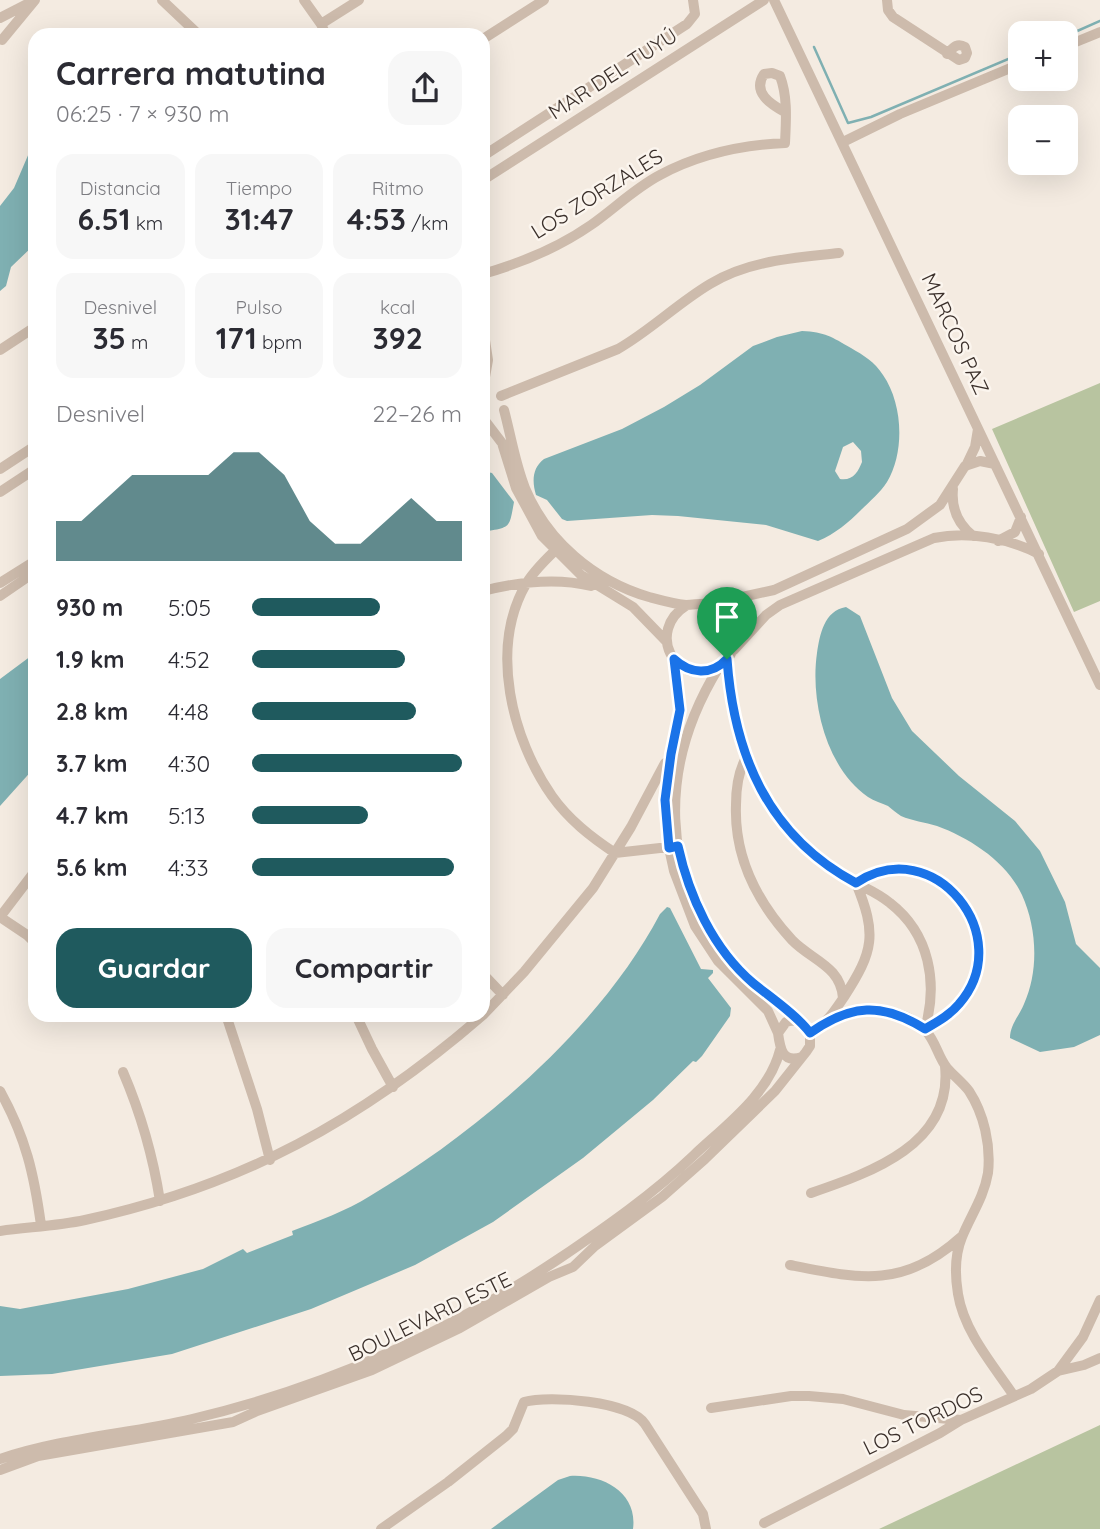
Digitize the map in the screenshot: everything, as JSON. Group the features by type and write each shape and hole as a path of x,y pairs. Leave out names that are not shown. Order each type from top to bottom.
{"street":[{"path":"0,19 35,0"},
{"path":"1,40 35,0"},
{"path":"162,0 192,28"},
{"path":"304,0 323,28"},
{"path":"326,28 359,0"},
{"path":"490,35 544,0"},
{"path":"490,151 687,24 695,14 693,0"},
{"name":"MAR DEL TUYÚ","path":"490,176 764,0"},
{"name":"MARCOS PAZ","path":"774,0 1100,685"},
{"path":"887,0 893,17 947,54"},
{"path":"1078,41 1100,32"},
{"path":"843,142 900,114 1008,69"},
{"name":"LOS ZORZALES","path":"490,272 564,242 593,224 640,187 673,169 707,155 738,147 785,143 785,112"},
{"path":"501,396 618,349 710,284 740,270 777,260 839,253"},
{"path":"0,349 28,331"},
{"path":"490,390 501,396 526,489 558,548 599,588 633,607 666,641 674,659 680,710 665,800 680,890 695,926 718,961 768,1011 784,1056 790,1059 802,1057 810,1046 810,1033 750,980 723,949 694,898 673,847 680,755 697,705 735,643 732,623 727,615 710,604"},
{"path":"490,420 497,419 504,410"},
{"path":"490,427 502,443 516,488 542,536 621,587 652,598 687,605"},
{"path":"666,641 670,619 687,605 698,602 710,604 774,590 907,529 940,505 954,486 975,447 978,429"},
{"path":"0,469 28,451"},
{"path":"965,466 979,461 995,464"},
{"path":"0,492 28,474"},
{"path":"954,486 955,511 964,528 974,536"},
{"path":"998,541 1015,532 1021,517"},
{"path":"674,659 681,666 700,672 726,659 766,615 780,605 916,545 949,535 974,536 1017,545 1039,555"},
{"path":"558,548 527,583 511,627 509,675 517,727 553,797 588,834 615,853 673,847"},
{"path":"0,583 28,565"},
{"path":"0,596 28,577"},
{"path":"490,590 557,580 599,588"},
{"path":"726,659 733,715 746,758 767,801 796,837 829,865 890,902 906,918 919,938 928,962 932,987 925,1029"},
{"path":"490,1008 585,898 615,853 671,754"},
{"path":"746,758 737,783 735,813 745,867 760,898 783,929 795,943 831,969 842,987 843,998"},
{"path":"856,883 878,871 902,868 917,871 945,884 971,915 978,950 973,981 960,1003 925,1029"},
{"path":"28,880 0,917 28,937"},
{"path":"832,1017 865,961 870,936 868,913 856,883"},
{"path":"490,981 503,995"},
{"path":"810,1033 832,1017 853,1011 881,1010 899,1014 925,1029 939,1050 947,1079 942,1105 932,1125 919,1140 863,1173 811,1193"},
{"path":"228,1022 247,1076 270,1160"},
{"path":"359,1022 393,1087"},
{"path":"0,1231 81,1221 187,1194 270,1160 336,1125 393,1087 475,1022"},
{"path":"778,1033 786,1022 800,1022"},
{"name":"BOULEVARD ESTE","path":"729,1129 763,1087 776,1065 780,1050"},
{"name":"BOULEVARD ESTE","path":"0,1459 51,1444 106,1440 239,1420 350,1374 573,1267 775,1091 802,1057"},
{"path":"945,1066 968,1090 976,1104 988,1146 985,1186 962,1236 956,1268 958,1297 977,1340 1014,1396"},
{"path":"123,1072 150,1146 160,1201"},
{"path":"0,1091 27,1150 34,1174 41,1225"},
{"name":"BOULEVARD ESTE","path":"458,1324 659,1193"},
{"path":"790,1265 857,1277 886,1276 925,1262 962,1236"},
{"path":"573,1249 579,1251 584,1258"},
{"path":"559,1258 558,1267 563,1272"},
{"path":"1058,1371 1083,1337 1100,1300"},
{"name":"LOS TORDOS","path":"765,1522 1058,1371 1100,1358"},
{"name":"BOULEVARD ESTE","path":"0,1470 38,1456 193,1419 350,1374"},
{"path":"711,1408 809,1395 843,1399 904,1415 961,1420"},
{"path":"381,1529 448,1482 506,1436 513,1429 524,1402 565,1400 626,1410 642,1419 703,1514 706,1529"},
{"path":"234,1406 239,1420"},
{"path":"214,1412 217,1425"}],"green space":[{"path":"1100,383 1100,601 1074,612 992,429"},
{"path":"1100,1425 1100,1529 879,1529"}],"water":[{"path":"28,155 28,251 11,267 6,286 0,291 0,206 14,188"},
{"path":"802,331 823,334 839,341 876,366 895,400 899,443 893,470 878,493 836,531 818,541 766,525 678,516 652,515 567,521 562,519 547,500 536,495 534,476 544,459 622,429 700,385 753,346","holes":["853,442 861,451 862,462 857,472 848,479 840,479 835,471 843,447"]},
{"path":"490,473 514,502 509,522 499,529 490,531"},
{"path":"846,607 860,616 892,698 912,731 959,776 1015,821 1040,851 1065,902 1076,944 1100,968 1100,1035 1074,1047 1040,1052 1010,1038 1029,991 1034,964 1031,921 1015,883 997,862 974,844 937,826 901,816 888,806 868,797 841,769 824,732 815,672 824,624 833,613"},
{"path":"28,658 28,775 0,806 0,679"},
{"path":"667,907 670,908 701,969 713,970 708,978 731,1008 730,1016 702,1056 696,1062 693,1061 653,1100 583,1158 493,1222 415,1265 311,1309 172,1354 52,1374 0,1376 0,1306 20,1309 128,1289 203,1269 243,1249 247,1253 293,1235 292,1231 370,1196 453,1141 494,1108 571,1036 605,997"},
{"path":"570,1476 594,1478 624,1495 633,1516 633,1529 491,1529 558,1480"}],"waterway":[{"path":"1078,31 1100,21"},
{"path":"814,47 848,123 871,117 1008,59"}],"route":[{"path":"674,659 681,666 700,672 719,667 727,659 733,715 741,747 767,801 796,837 812,852 856,883 871,873 888,869 902,868 933,877 955,893 971,915 978,950 973,981 960,1003 951,1012 925,1029 899,1014 869,1010 832,1017 810,1033 806,1026 735,965 698,909 683,869 678,846 669,848 666,826 667,777 680,710 674,659"}]}
